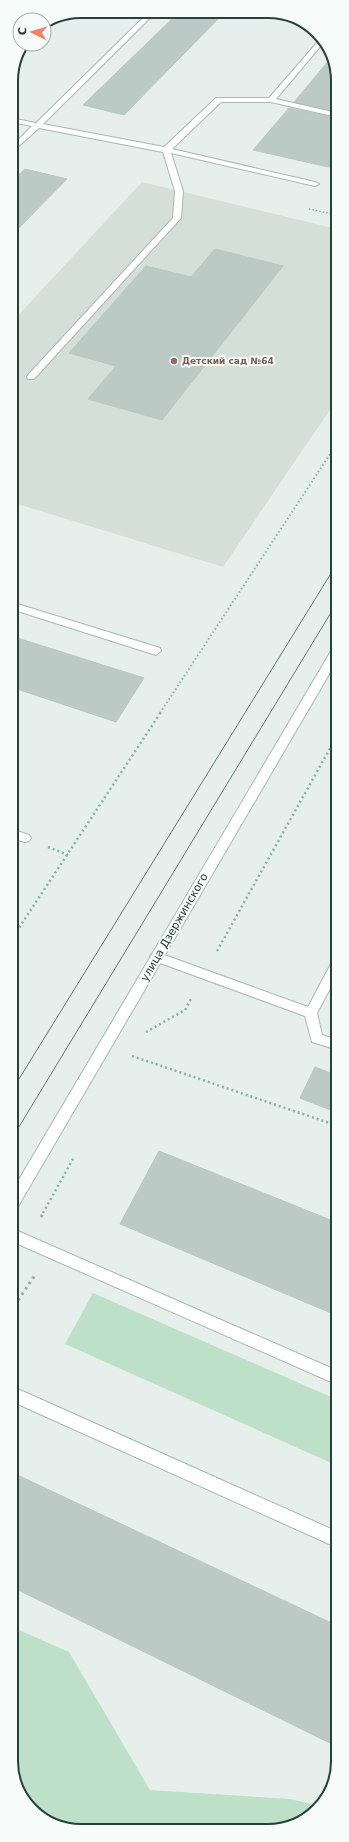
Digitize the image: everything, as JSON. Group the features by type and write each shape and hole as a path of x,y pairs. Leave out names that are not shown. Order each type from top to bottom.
{"main road":[{"path":"18,144 147,18"},
{"path":"271,100 319,44"},
{"path":"166,150 219,100 271,100 331,114"},
{"path":"18,121 40,124 166,150 315,184"},
{"path":"31,377 177,218 179,191 166,150"},
{"path":"18,607 156,651"},
{"name":"улица Дзержинского","path":"18,1194 331,661"},
{"path":"18,836 25,838"},
{"path":"156,957 311,1013"},
{"path":"331,974 311,1013 316,1038 331,1043"},
{"path":"18,1237 331,1375"},
{"path":"18,1396 331,1537"}],"path":[{"path":"18,929 331,453"},
{"path":"131,1055 331,1124"},
{"path":"18,1303 51,1251"}],"shaded area":[{"name":"Детский сад №64","path":"142,182 331,228 331,408 223,567 18,504 18,315"}],"green space":[{"path":"93,1293 331,1397 331,1463 65,1344"},
{"path":"18,1630 69,1652 150,1790 290,1799 314,1804 296,1818 289,1821 268,1824 81,1824 68,1823 49,1816 34,1803 20,1778 18,1761"}],"building":[{"path":"173,18 219,18 124,115 83,105"},
{"path":"328,62 331,81 331,111 294,102"},
{"path":"289,108 331,117 331,168 253,150"},
{"path":"25,169 67,179 18,229 18,176"},
{"path":"215,249 283,266 162,420 88,399 116,366 69,353 146,266 191,277"},
{"path":"18,638 144,678 116,722 18,689"},
{"path":"315,1067 331,1073 331,1110 300,1098"},
{"path":"159,1151 331,1220 331,1313 120,1224"},
{"path":"18,1475 331,1623 331,1744 18,1590"}],"tram line":[{"path":"18,1081 331,573"},
{"path":"18,1128 331,613"}],"place":[{"name":"Детский сад №64","path":"174,361"}]}
